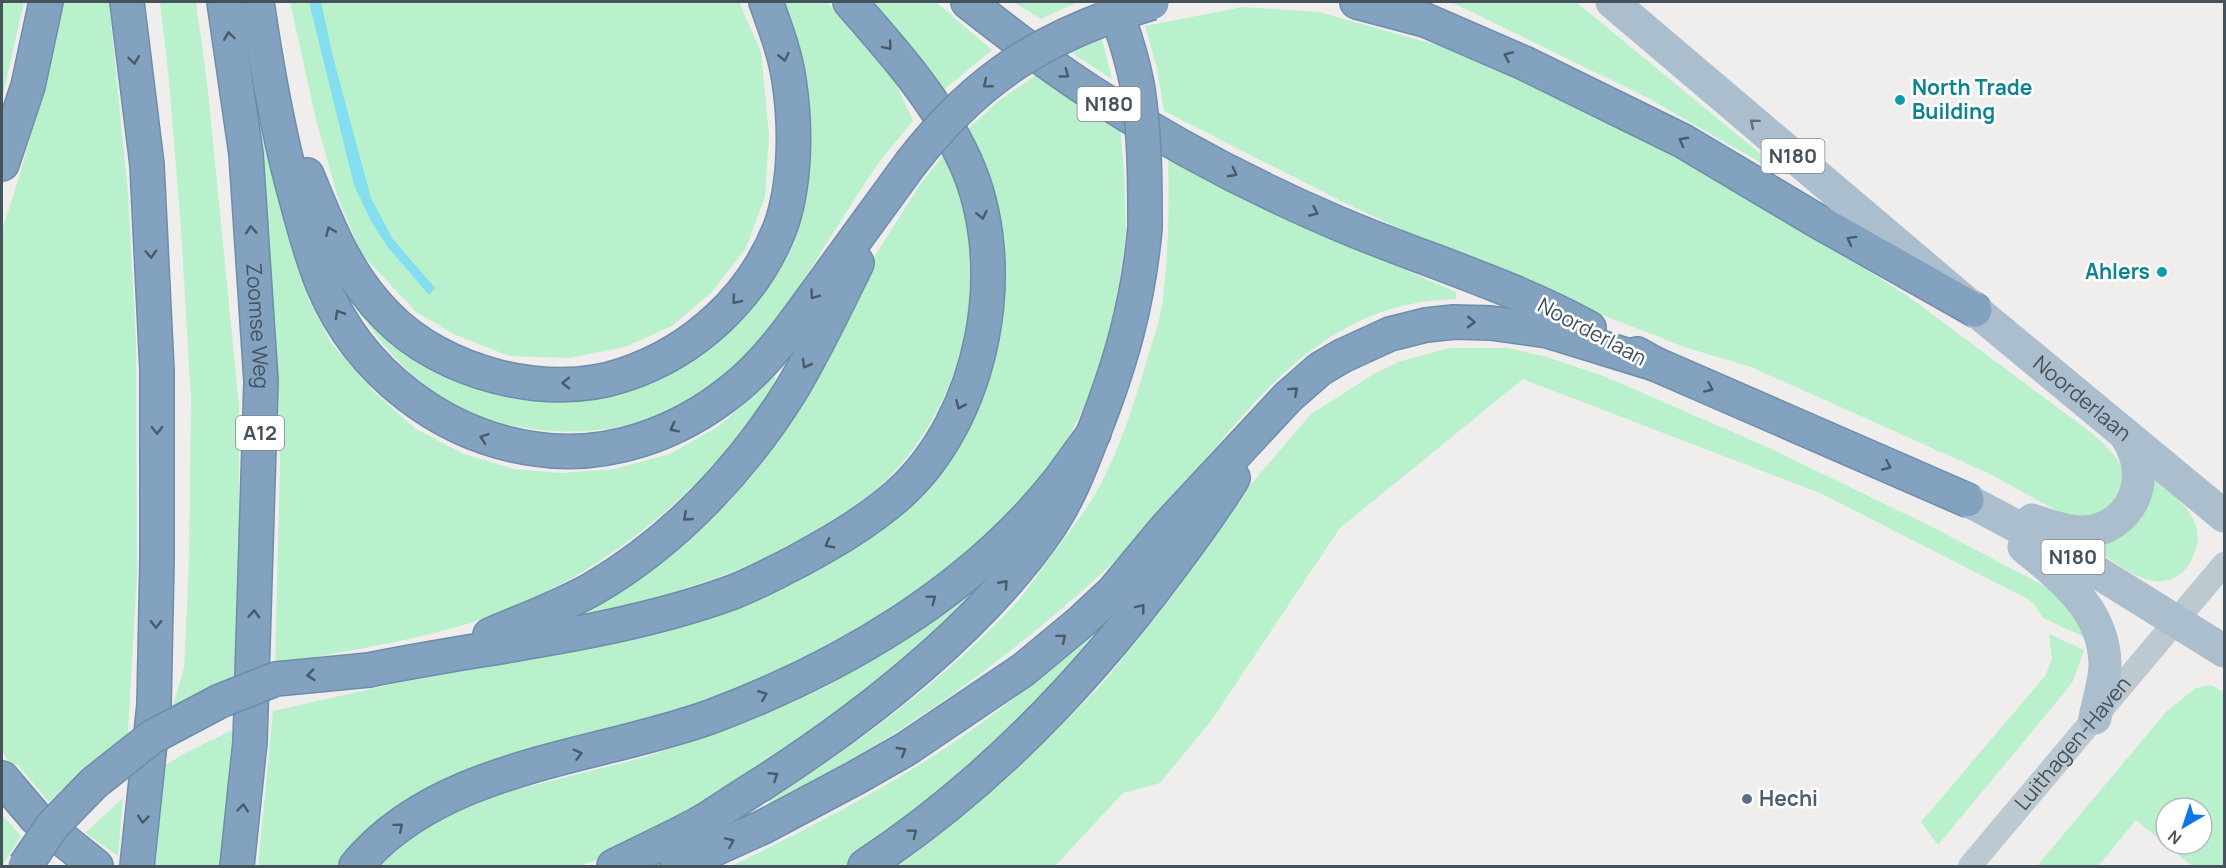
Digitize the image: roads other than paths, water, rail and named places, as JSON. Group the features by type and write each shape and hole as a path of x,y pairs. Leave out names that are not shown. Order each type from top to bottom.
{"highway":[{"path":"2,164 28,86 46,2"},
{"path":"127,2 147,165 157,371 154,705 137,867"},
{"name":"Zoomse Weg","path":"224,2 246,154 261,381 250,742 237,867"},
{"path":"257,2 279,133 306,235 324,286 353,337 384,374 413,400 458,428 488,440 516,447 548,451 609,448 639,441 664,433 714,405 736,387 772,351 910,163 967,100 1012,65 1061,36 1088,24 1155,2"},
{"path":"262,37 300,158 339,252 368,295 388,318 411,337 438,354 469,369 524,382 574,384 622,376 682,346 718,320 733,304 765,260 787,205 791,183 793,127 789,80 781,42 766,2"},
{"path":"25,867 53,825 94,783 152,737 220,701 276,679 369,670 448,654 525,643 668,614 755,583 844,536 899,495 921,470 943,439 972,378 988,310 987,243 982,213 965,161 929,98 906,67 850,2"},
{"name":"Noorderlaan","path":"968,2 1099,98 1181,146 1261,188 1338,223 1549,308 1655,364 1967,500"},
{"path":"614,867 696,825 802,758 889,692 931,656 993,596 1036,545 1066,499 1078,475 1119,366 1133,315 1145,228 1145,150 1138,89 1124,33 1112,2"},
{"path":"1357,2 1425,20 1524,63 1683,141 1814,219 1975,310"},
{"path":"448,654 596,587 665,536 698,507 731,473 764,432 790,392 910,163"},
{"path":"677,867 763,827 857,777 906,749 1023,670 1113,592 1167,527 1288,397 1320,369 1366,343 1426,325 1454,322 1515,325 1548,331 1655,364"},
{"path":"356,867 363,857 407,820 451,794 512,772 648,736 709,717 771,692 881,636 939,594 1002,542 1059,480 1094,433"},
{"path":"866,867 941,812 994,766 1094,666 1142,607 1204,522 1234,476 1253,433"},
{"path":"2,778 36,818 96,867"}],"main road":[{"name":"Noorderlaan","path":"1612,2 1975,310 2224,516"},
{"path":"1967,500 2065,530 2083,532 2113,524 2133,502 2138,484 2138,466 2133,448 2124,432"},
{"name":"Noorderlaan","path":"1967,500 2063,551 2224,651"},
{"path":"1967,500 2058,574 2077,592 2089,612 2101,639 2105,666 2095,718"}],"street":[{"name":"Luithagen-Haven","path":"1970,867 2224,564"}],"water":[{"path":"309,2 321,2 333,57 371,198 392,238 435,288 429,295 387,246 372,223 354,185"}],"place":[{"name":"North Trade Building","path":"1900,100"},
{"name":"Ahlers","path":"2162,272"},
{"name":"Hechi","path":"1747,799"}]}
